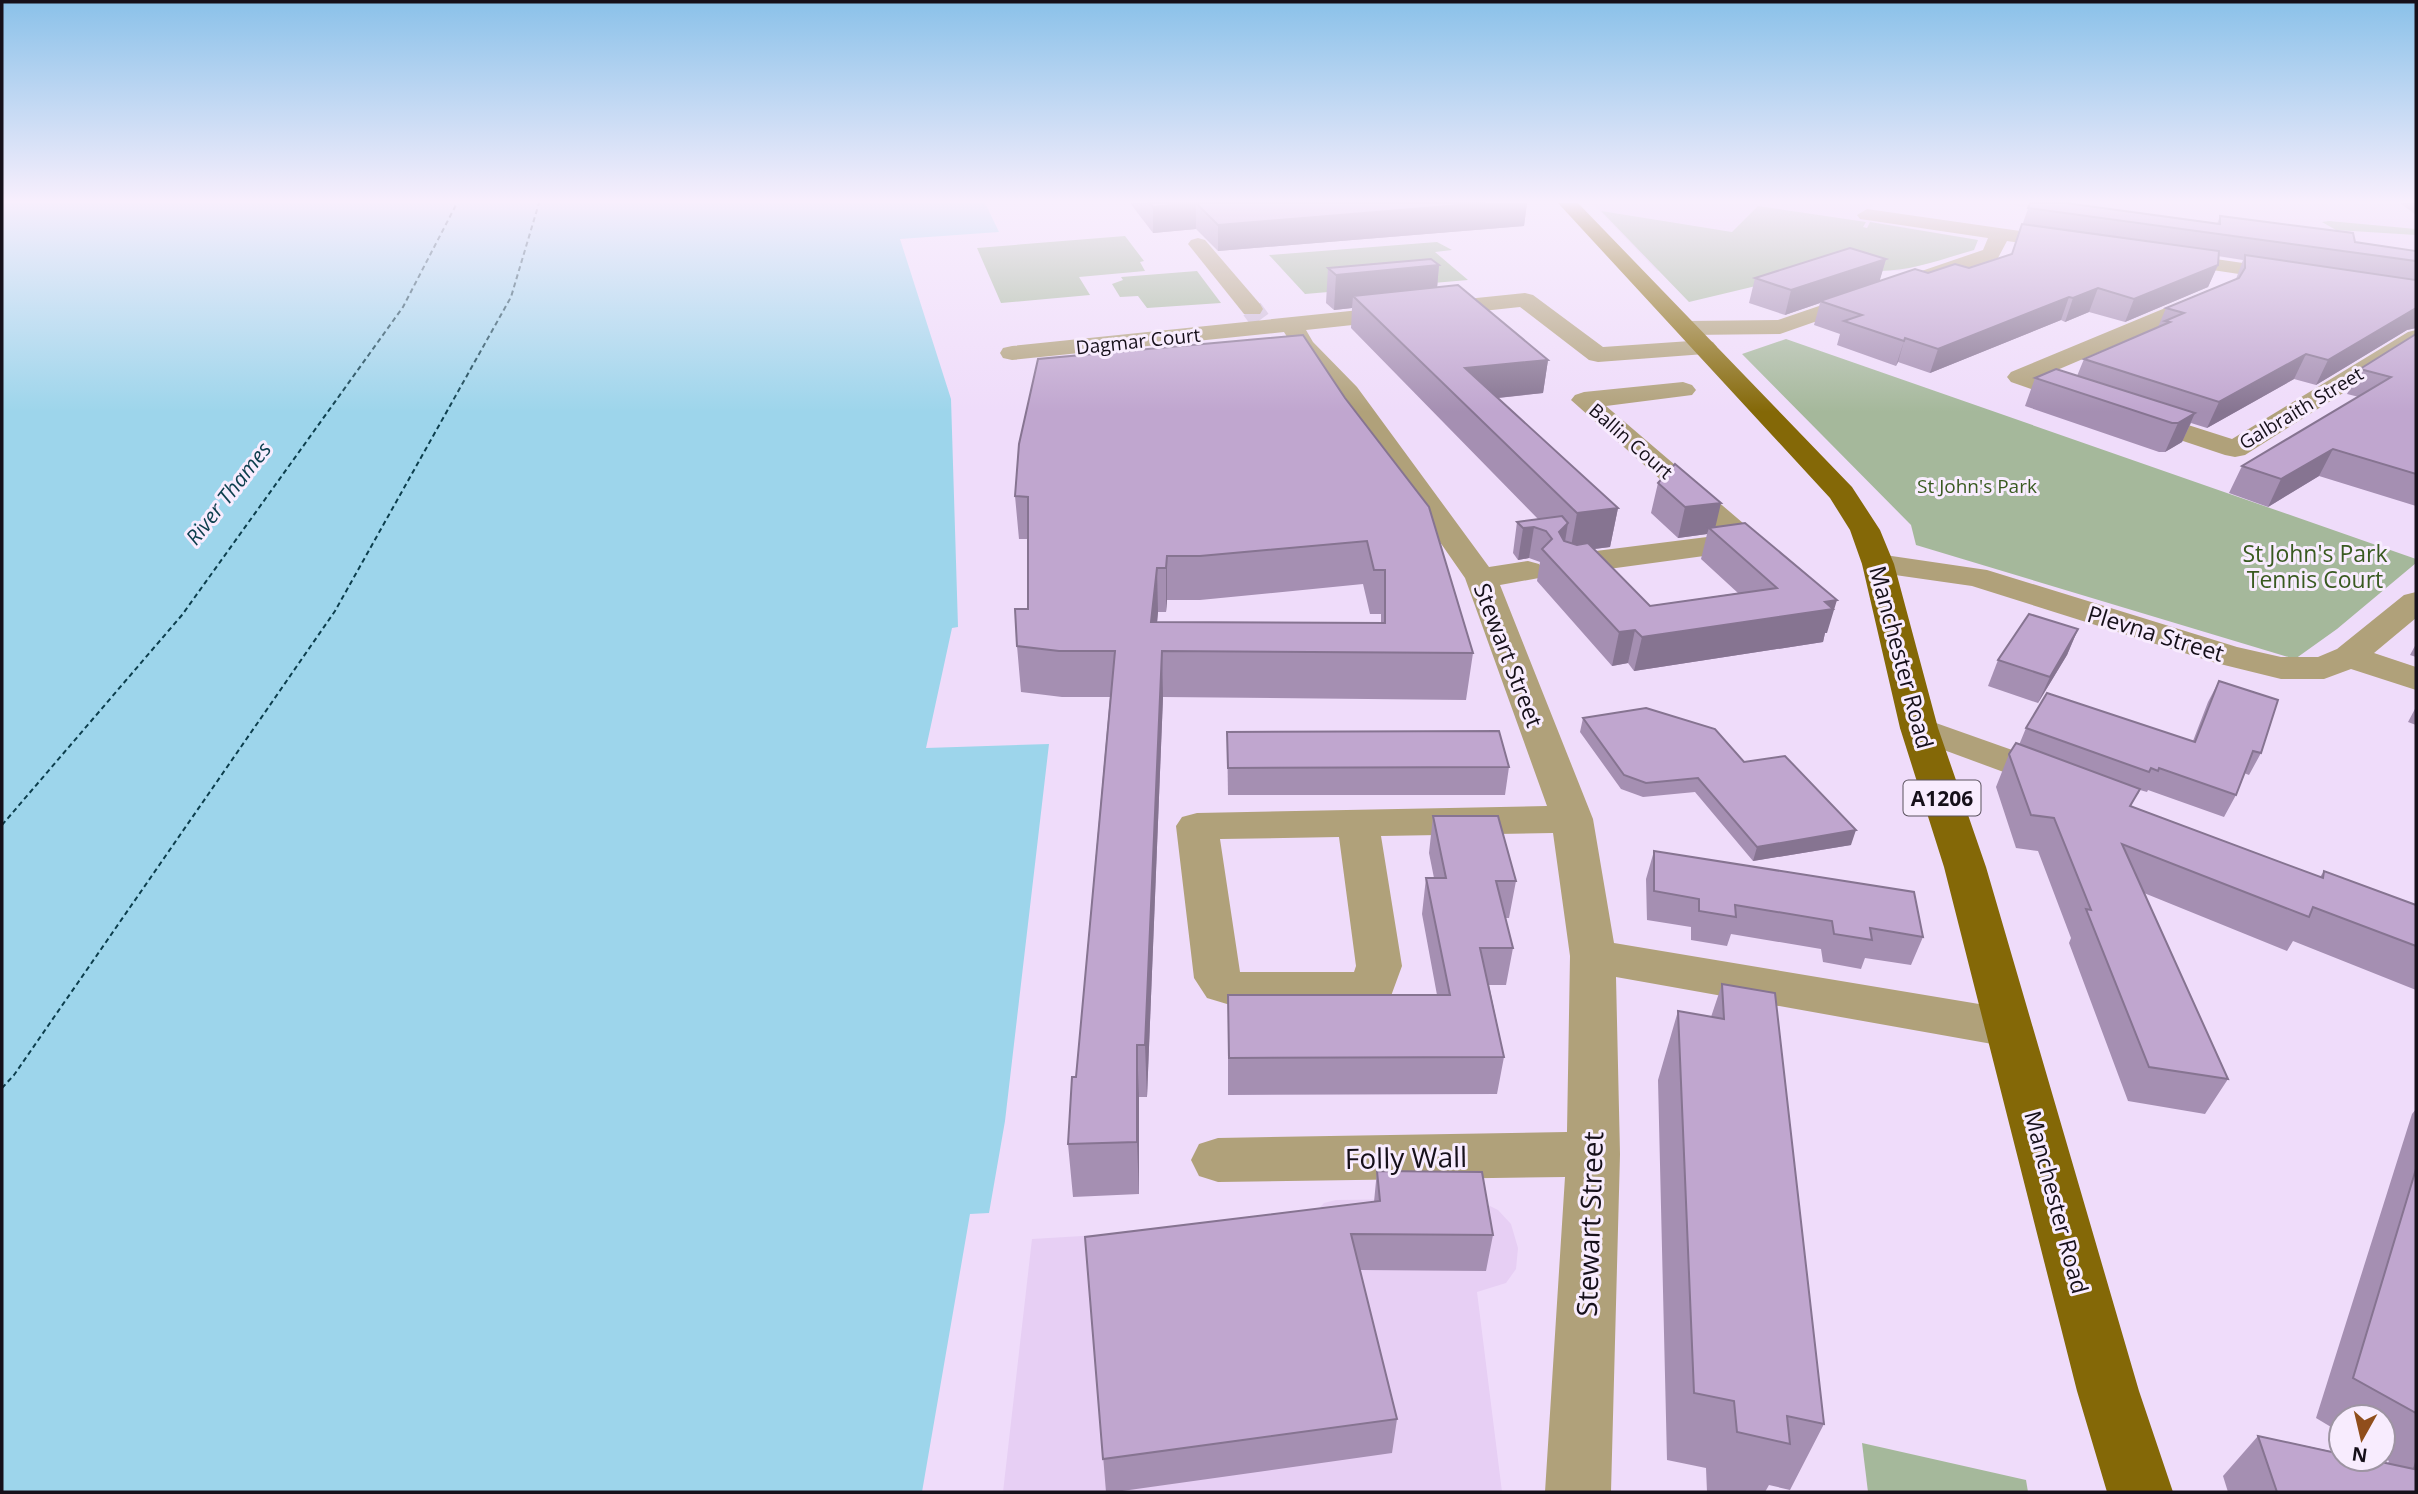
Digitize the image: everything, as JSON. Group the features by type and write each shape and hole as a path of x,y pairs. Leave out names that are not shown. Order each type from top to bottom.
{"main road":[{"name":"Manchester Road","path":"1634,273 1842,493 1865,530 1878,564 1919,728 1965,867 2108,1391 2140,1492"}],"street":[{"name":"Stewart Street","path":"1224,273 1267,321 1304,346 1348,391 1480,578 1572,819 1593,956 1593,1154 1578,1492"},
{"path":"1696,337 1780,327 1937,273"},
{"name":"Galbraith Street","path":"2222,273 2220,293 2020,377 2235,449 2416,337"},
{"path":"2271,273 2308,278"},
{"name":"Dagmar Court","path":"1012,354 1267,321 1525,300 1598,355 1696,337"},
{"path":"2377,363 2403,370"},
{"name":"Ballin Court","path":"1572,564 1748,541 1584,400 1684,390"},
{"name":"Plevna Street","path":"1878,564 1976,577 2228,656 2281,668 2323,668 2349,656 2416,602"},
{"path":"1480,578 1528,570"},
{"path":"2349,656 2416,679"},
{"path":"1919,728 2087,790"},
{"path":"1358,823 1379,966 1374,984 1363,989 1237,990 1224,986 1217,978 1198,826 1358,823 1572,819"},
{"path":"1593,956 2009,1028"},
{"name":"Folly Wall","path":"1218,1160 1593,1154"}],"shaded area":[{"path":"2330,273 2358,273 2346,275"},
{"path":"1474,1198 1498,1210 1511,1224 1518,1248 1516,1269 1506,1283 1477,1292 1502,1492 1003,1492 1032,1239 1317,1222 1316,1212 1324,1203 1336,1200"}],"green space":[{"path":"988,273 1126,273 1079,277 1090,295 1001,303"},
{"path":"1198,273 1221,303 1147,308 1138,296 1120,297 1112,284 1123,280 1121,277"},
{"path":"1285,273 1459,273 1468,280 1305,294"},
{"path":"1661,273 1812,273 1689,302"},
{"name":"St John's Park","path":"1786,339 2416,559 2416,563 2337,629 2295,659 1916,545 1911,525 1742,354"},
{"path":"1862,1443 2026,1480 2028,1492 1868,1492"}],"water":[{"name":"River Thames","path":"2,273 911,273 951,399 958,627 952,628 926,748 1049,744 1005,1121 989,1213 970,1214 922,1492 2,1492"}],"building":[{"path":"1772,273 1844,273 1791,290 1755,278"},
{"path":"1904,273 2199,273 2134,299 2098,288 1938,349 1844,321 1862,315 1820,301"},
{"path":"2242,273 2366,273 2416,280 2416,308 2328,360 2306,354 2219,402 2084,359 2170,322 2165,321 2184,313 2166,308 2239,278"},
{"path":"1458,285 1548,360 1465,368 1618,508 1577,513 1353,296"},
{"path":"2416,334 2416,474 2333,449 2281,479 2242,466 2391,377 2360,369"},
{"path":"1303,335 1345,398 1429,507 1473,653 1162,651 1145,1045 1137,1045 1137,1142 1068,1144 1072,1077 1076,1077 1115,651 1059,651 1017,646 1015,609 1028,609 1028,497 1015,496 1019,444 1038,359","holes":["1367,541 1374,570 1385,570 1385,623 1151,622 1157,568 1166,568 1167,556 1200,556"]},
{"path":"2056,369 2195,413 2178,423 2172,423 2035,378"},
{"path":"1675,464 1721,503 1685,507 1658,483"},
{"path":"1562,516 1568,523 1559,532 1564,541 1577,545 1588,543 1650,606 1777,588 1709,528 1745,523 1837,600 1825,602 1833,609 1642,637 1635,630 1619,632 1542,549 1552,539 1546,531 1534,527 1523,528 1517,522"},
{"path":"2029,614 2078,629 2050,677 1998,660"},
{"path":"2219,681 2278,700 2261,753 2253,751 2236,795 2159,768 2158,771 2151,768 2149,772 2026,728 2047,693 2195,742"},
{"path":"1646,708 1715,729 1744,762 1785,756 1856,830 1757,847 1698,778 1646,783 1624,775 1583,718"},
{"path":"1499,731 1509,767 1228,768 1227,732"},
{"path":"2016,743 2140,789 2130,806 2323,878 2324,871 2416,905 2416,946 2313,907 2309,917 2122,844 2228,1079 2149,1067 2086,909 2091,910 2054,818 2031,815 2009,754"},
{"path":"1433,816 1498,816 1516,881 1496,881 1513,948 1480,948 1504,1057 1229,1058 1228,995 1450,995 1426,878 1446,878"},
{"path":"1654,851 1914,892 1923,937 1870,928 1872,940 1834,934 1832,921 1735,905 1736,917 1699,911 1699,899 1654,891"},
{"path":"1722,984 1775,993 1824,1424 1787,1416 1790,1444 1737,1432 1734,1401 1694,1393 1678,1011 1724,1019"},
{"path":"2416,1169 2416,1413 2353,1378"},
{"path":"1377,1171 1482,1172 1493,1235 1351,1234 1397,1419 1103,1459 1085,1237 1380,1201"},
{"path":"2258,1436 2327,1451 2327,1473 2397,1473 2397,1465 2414,1469 2416,1462 2416,1492 2277,1492"}],"ferry route":[{"path":"2,825 182,615 403,307 421,273"},
{"path":"2,1088 14,1075 335,611 511,297 518,273"}],"tunnel":[{"path":"1252,309 1260,320"}],"park label":[{"name":"St John's Park Tennis Court","path":"2315,566"}]}
